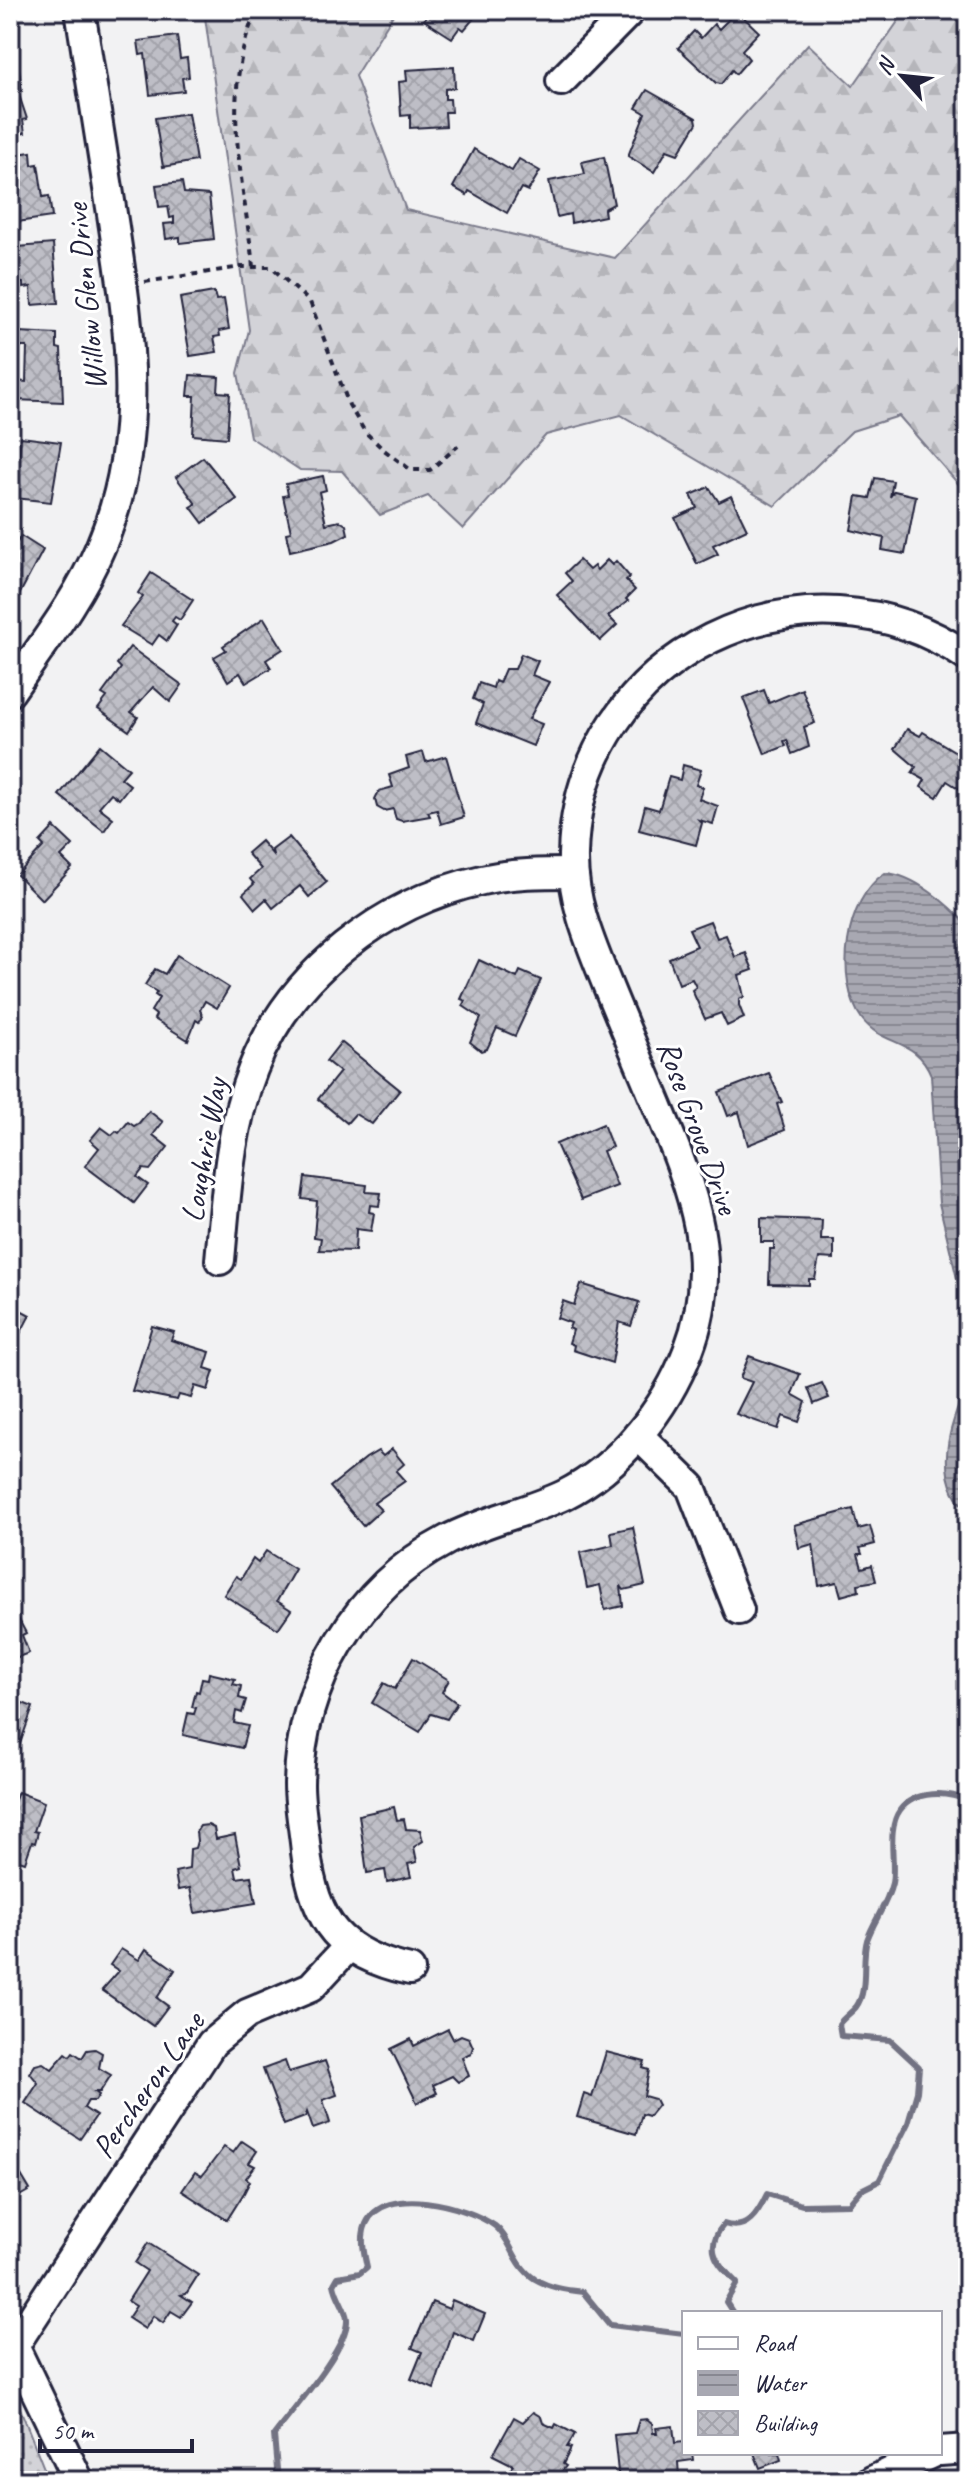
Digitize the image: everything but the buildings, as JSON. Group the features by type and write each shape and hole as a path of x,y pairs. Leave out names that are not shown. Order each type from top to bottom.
{"street":[{"name":"Willow Glen Drive","path":"10,692 71,603 110,523 131,430 131,336 80,10"},
{"path":"561,81 631,10"},
{"name":"Rose Grove Drive","path":"410,1970 370,1960 348,1947 329,1926 314,1894 308,1873 299,1785 304,1735 313,1699 339,1642 366,1604 423,1554 468,1530 567,1494 610,1463 638,1435 663,1402 689,1350 701,1298 702,1243 687,1178 584,925 573,873 573,850 582,794 604,740 620,714 653,678 714,635 766,617 819,610 874,614 921,629 968,657"},
{"name":"Loughrie Way","path":"220,1260 233,1144 248,1082 279,1018 311,978 380,921 434,894 504,876 573,873"},
{"path":"638,1435 691,1487 739,1610"},
{"name":"Percheron Lane","path":"79,2481 14,2346 212,2043 247,2014 311,1987 348,1947"},
{"path":"942,2451 968,2449"},
{"path":"872,2481 928,2455"}],"path":[{"path":"253,267 236,145 236,83 245,36 257,10"},
{"path":"123,286 271,267 310,302 349,405 365,432 411,470 430,470 458,446"}],"green space":[{"path":"204,10 396,10 355,76 406,210 615,258 808,44 853,86 906,10 968,10 968,495 899,416 852,431 775,506 621,415 546,435 463,529 428,496 380,515 342,471 300,470 250,437 238,373 249,330"},
{"path":"10,2383 49,2481 10,2481"}],"water":[{"path":"885,873 919,885 941,900 968,926 968,1325 939,1203 931,1075 917,1054 870,1028 853,1003 848,983 846,963 853,920 871,885"},
{"path":"968,1382 968,1512 950,1482 947,1449 955,1415"}],"waterway":[{"path":"732,2311 726,2302 737,2283 719,2262 714,2248 714,2241 724,2224 739,2225 751,2219 767,2194 802,2205 849,2204 861,2190 879,2181 908,2123 917,2092 919,2067 890,2040 841,2036 839,2024 860,2000 867,1940 892,1883 893,1826 900,1810 906,1803 932,1794 951,1795 968,1801"},
{"path":"278,2481 274,2435 329,2362 345,2331 347,2319 334,2284 338,2277 360,2273 367,2267 364,2229 376,2211 390,2204 427,2202 482,2218 500,2231 517,2259 535,2279 552,2287 583,2292 610,2325 682,2334"}]}
